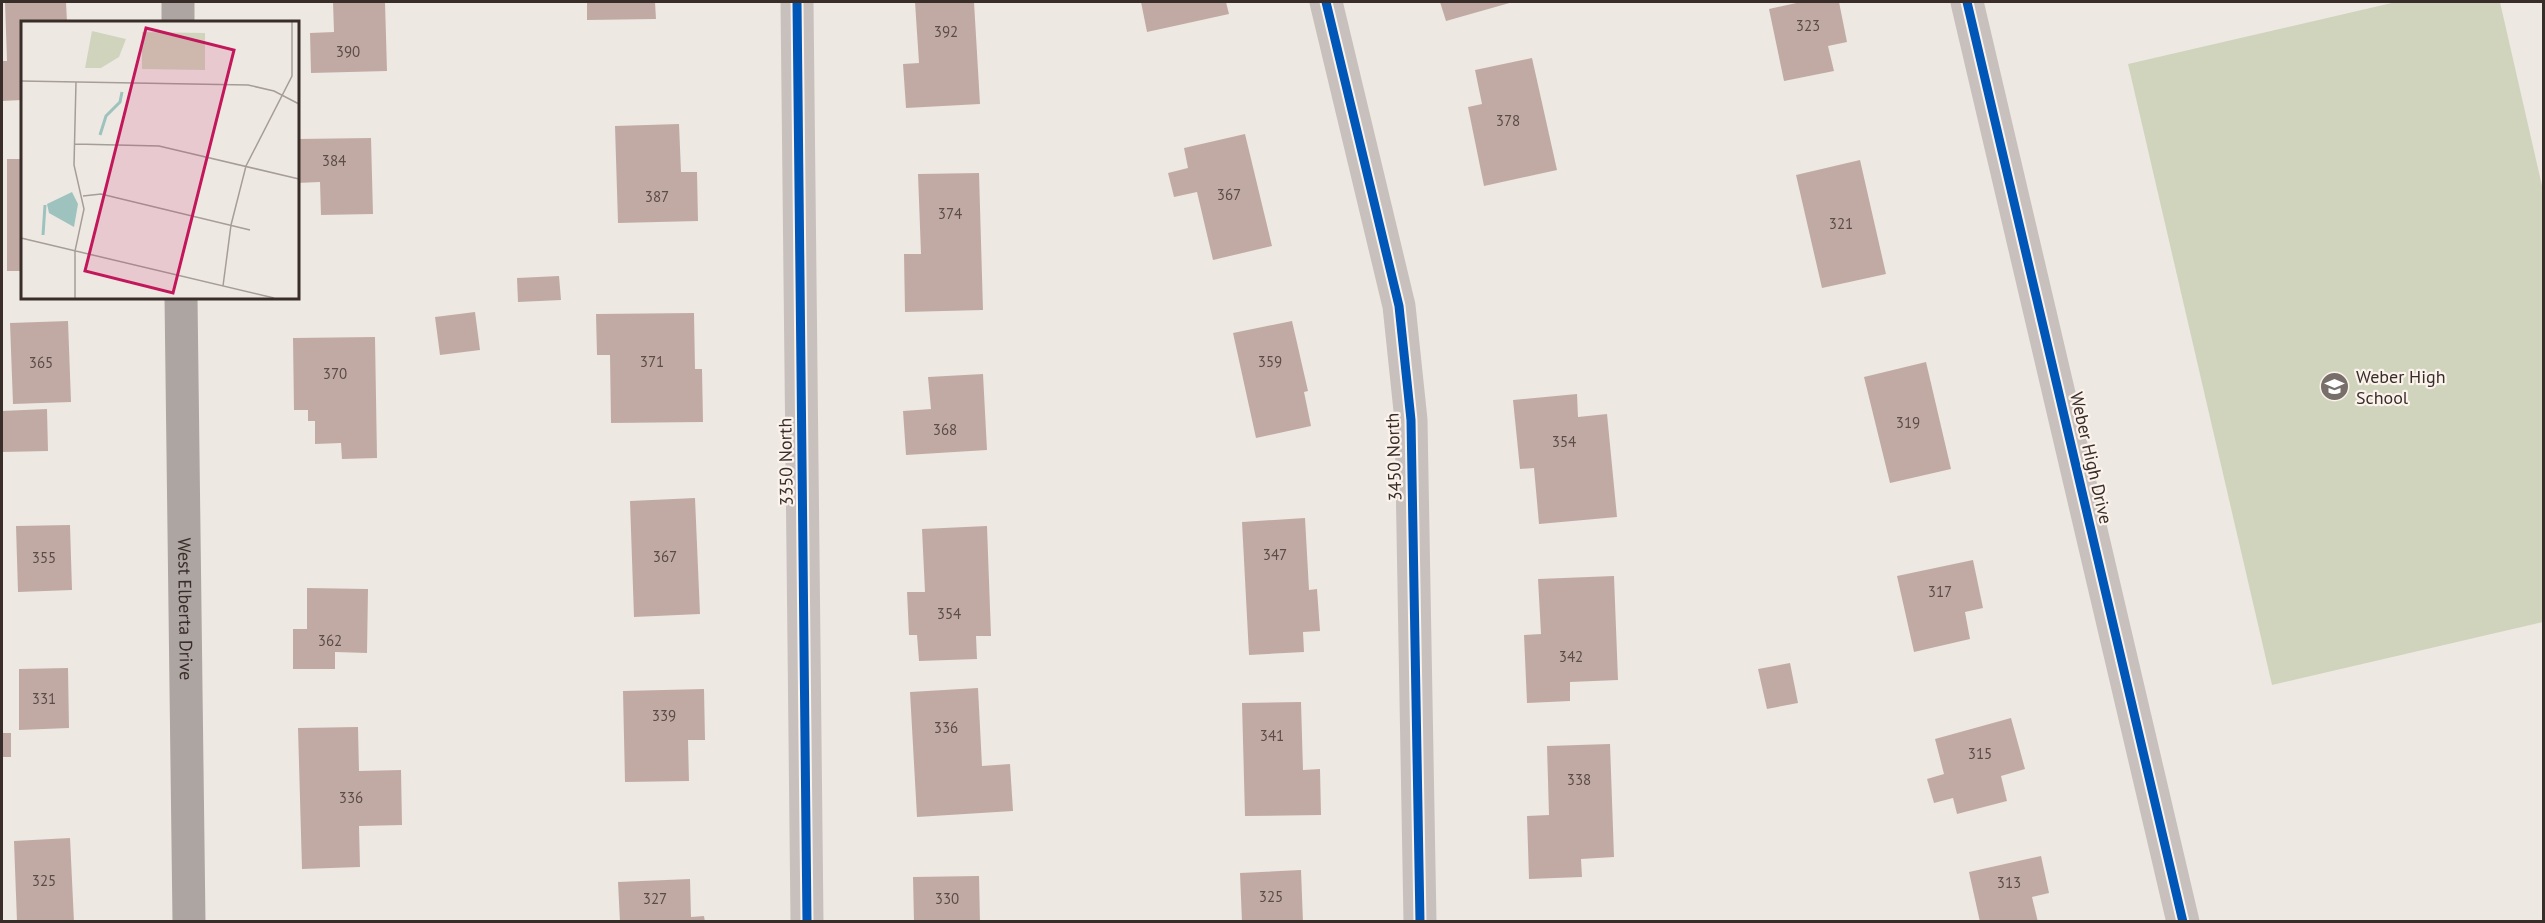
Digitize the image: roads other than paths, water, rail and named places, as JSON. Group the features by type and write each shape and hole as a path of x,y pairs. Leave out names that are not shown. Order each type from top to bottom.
{"main road":[{"path":"178,2 178,21"},
{"name":"West Elberta Drive","path":"181,298 189,921"}],"street":[{"name":"3350 North","path":"797,2 807,921"},
{"name":"3450 North","path":"1326,2 1399,306 1411,420 1420,921"},
{"name":"Weber High Drive","path":"1967,2 2183,921"}],"place":[{"name":"Weber High School","path":"2335,387"}]}
